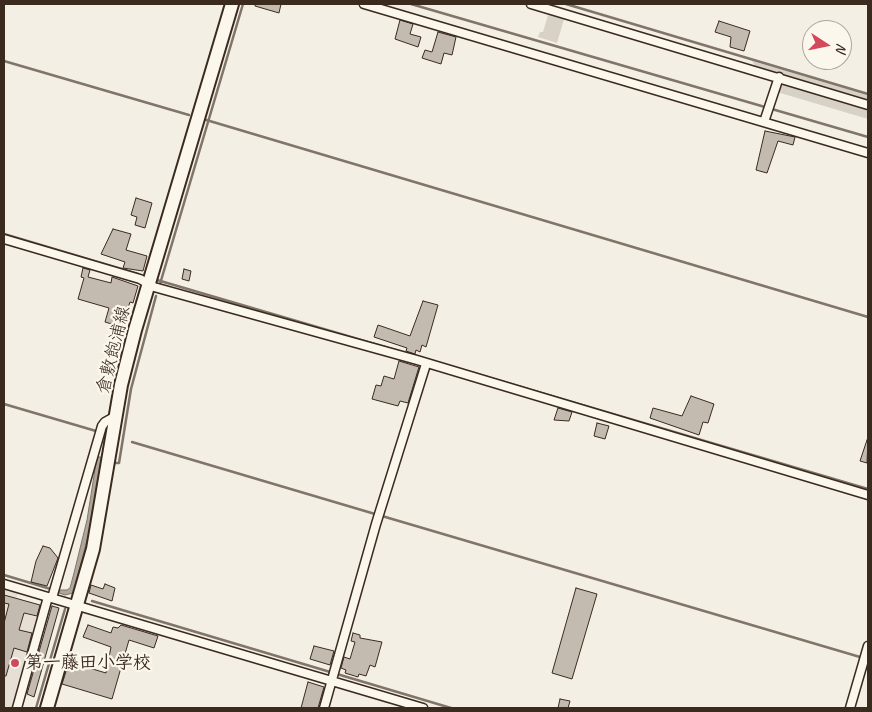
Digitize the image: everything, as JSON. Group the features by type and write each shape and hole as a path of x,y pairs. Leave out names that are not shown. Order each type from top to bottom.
{"main road":[{"name":"倉敷飽浦線","path":"47,708 98,526 127,362 232,4"}],"street":[{"path":"364,4 868,152"},
{"path":"531,4 868,105"},
{"path":"764,122 779,78"},
{"path":"4,239 111,270 149,284 868,495"},
{"path":"324,708 376,524 426,364"},
{"path":"17,708 102,426 105,422 116,416"},
{"path":"4,584 52,594 77,605 333,676 423,708"},
{"path":"850,708 868,646"}],"shaded area":[{"path":"548,15 564,19 557,43 538,37 540,32 543,32"},
{"path":"752,61 868,95 868,100 755,66"},
{"path":"781,83 868,108 868,119 777,92"},
{"path":"97,457 104,457 89,533 73,593 65,595 59,593 60,590 70,588 87,520"},
{"name":"第一藤田小学校","path":"4,589 18,593 13,611 40,618 14,708 4,708"}],"building":[{"path":"255,4 281,4 279,13 255,6"},
{"path":"400,20 413,24 410,34 421,37 418,47 395,39"},
{"path":"719,21 750,31 744,51 730,47 731,37 715,32"},
{"path":"438,32 456,37 452,55 444,53 441,64 422,58 425,50 432,52"},
{"path":"765,131 795,137 793,145 778,141 767,173 756,170"},
{"path":"136,198 152,203 145,228 135,225 137,217 131,215"},
{"path":"113,229 131,234 126,250 147,256 143,271 123,268 125,262 101,254"},
{"path":"83,268 90,270 88,277 111,283 112,277 138,286 133,303 130,302 122,327 105,322 109,308 78,299 84,278 81,277"},
{"path":"184,269 191,271 189,281 182,279"},
{"path":"423,301 438,305 426,347 422,345 420,352 416,350 415,354 406,351 407,348 374,337 378,325 410,336"},
{"path":"399,361 419,367 408,403 400,401 398,406 372,399 376,385 381,386 384,376 394,379"},
{"path":"691,396 714,404 708,423 703,422 699,435 650,418 653,408 682,416"},
{"path":"558,408 572,412 569,421 554,420"},
{"path":"597,423 609,426 605,439 594,436"},
{"path":"868,440 867,463 860,461"},
{"path":"43,546 50,548 58,558 47,586 31,582 36,561"},
{"path":"105,584 115,588 112,601 89,593 91,585 103,589"},
{"path":"576,588 597,594 572,679 552,673"},
{"path":"4,595 40,605 37,616 24,613 19,630 32,633 27,652 14,648 6,676 4,676 4,623 9,604 4,603"},
{"path":"52,606 59,608 34,697 27,694"},
{"path":"88,625 111,633 113,627 118,628 121,625 158,636 154,648 129,640 112,699 62,684 69,662 106,673 111,647 83,637"},
{"path":"353,633 360,635 360,638 382,642 375,667 370,665 366,676 359,674 358,677 345,673 346,670 341,668 344,657 350,659 355,642 351,641"},
{"path":"314,646 334,651 330,665 310,659"},
{"path":"308,682 324,687 318,708 301,708"},
{"path":"560,699 570,701 568,708 558,708"}],"waterway":[{"path":"160,284 243,4"},
{"path":"411,4 868,137"},
{"path":"566,4 868,94"},
{"path":"4,61 189,115"},
{"path":"203,119 868,317"},
{"path":"4,234 138,274"},
{"path":"157,280 868,489"},
{"path":"115,463 119,463 131,389 156,296"},
{"path":"4,404 96,431"},
{"path":"132,442 375,514"},
{"path":"382,516 860,657"},
{"path":"4,575 54,590"},
{"path":"92,601 451,708"},
{"path":"36,708 65,609"}],"place":[{"name":"第一藤田小学校","path":"15,663"}]}
